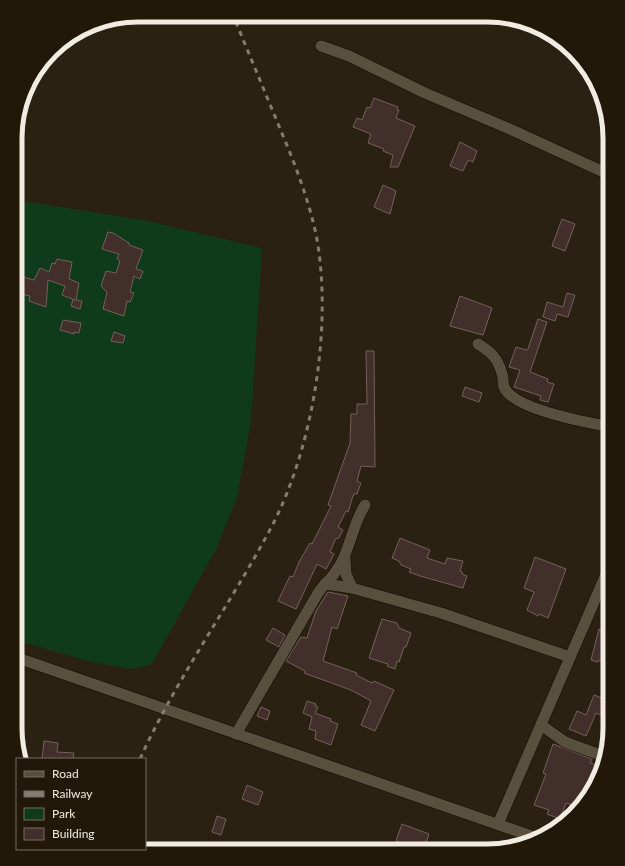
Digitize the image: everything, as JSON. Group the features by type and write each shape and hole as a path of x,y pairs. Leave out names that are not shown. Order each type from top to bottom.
{"street":[{"path":"322,46 349,56 424,93 512,130 603,173"},
{"path":"478,344 493,354 502,374 504,388 511,397 553,414 603,425"},
{"path":"236,734 318,593 333,577 345,558 361,512 365,505"},
{"path":"345,558 346,574 352,588"},
{"path":"498,824 603,581"},
{"path":"325,584 352,588 441,613 570,657"},
{"path":"22,659 530,835"},
{"path":"541,725 565,742 600,755"}],"green space":[{"path":"22,201 143,220 262,248 251,421 237,498 216,549 152,664 131,669 92,662 22,642"}],"building":[{"path":"374,98 398,107 397,110 399,110 396,118 415,126 398,167 390,167 393,155 383,151 384,149 368,143 371,134 353,127 357,118 362,120 367,107 370,108"},
{"path":"460,142 477,151 473,162 468,160 463,171 450,166"},
{"path":"383,185 396,191 390,214 374,207"},
{"path":"562,219 575,224 565,251 552,246"},
{"path":"108,232 113,233 129,243 129,245 143,250 136,269 143,271 140,279 134,276 130,292 134,293 130,302 127,301 124,316 103,309 107,292 101,286 106,271 116,273 120,261 117,259 119,254 102,249"},
{"path":"57,259 72,262 69,279 79,283 76,300 82,301 80,309 71,306 73,300 75,300 62,295 65,286 48,280 46,307 29,301 30,296 22,294 22,277 34,280 40,268 49,272 52,263 55,264"},
{"path":"567,293 575,295 568,317 557,314 555,321 543,317 547,302 563,307"},
{"path":"460,296 492,308 483,335 450,326"},
{"path":"538,319 547,322 530,372 548,379 547,382 554,384 548,402 540,400 541,396 514,387 520,370 509,367 516,347 526,350 528,349"},
{"path":"63,320 81,323 79,333 74,332 74,334 60,330"},
{"path":"114,332 125,336 123,343 111,341"},
{"path":"366,351 374,351 375,467 361,466 357,481 361,483 357,494 354,494 353,496 348,512 346,511 338,527 343,530 338,539 336,538 330,552 334,554 326,569 317,564 296,609 278,601 290,576 293,577 299,562 310,543 312,544 331,506 328,505 350,443 351,414 357,414 357,404 367,404"},
{"path":"465,387 482,393 479,402 462,396"},
{"path":"400,538 430,550 427,558 445,564 447,558 463,561 460,571 462,574 467,576 463,588 409,572 411,569 401,565 399,561 392,558"},
{"path":"535,557 566,569 548,618 539,614 538,616 527,610 534,592 524,588"},
{"path":"328,592 348,596 337,629 332,627 323,661 357,673 356,675 372,683 374,681 394,690 375,731 361,725 371,701 351,690 304,673 305,671 286,661 301,637 307,638 316,611"},
{"path":"382,619 397,623 399,628 411,633 399,662 397,661 395,669 387,666 388,664 369,658"},
{"path":"273,628 285,635 279,647 266,640"},
{"path":"599,629 603,631 603,661 591,660"},
{"path":"594,695 603,698 603,716 596,713 586,736 569,729 577,711 586,715"},
{"path":"307,701 316,704 315,706 318,707 315,713 331,719 330,721 338,724 331,745 315,739 316,731 309,729 312,717 303,713"},
{"path":"261,707 270,711 267,720 257,716"},
{"path":"44,741 58,743 57,752 74,753 73,758 42,758"},
{"path":"553,744 592,759 590,763 597,765 583,792 573,805 566,803 561,817 558,818 547,814 549,810 534,805 546,774 543,773"},
{"path":"247,785 263,792 258,805 242,799"},
{"path":"217,816 226,819 221,835 212,832"},
{"path":"402,824 429,834 426,844 404,844 396,841"}],"railway":[{"path":"140,758 170,699 240,583 273,524 287,492 299,457 309,420 316,382 321,343 322,305 321,268 316,234 309,207 296,169 236,22"}]}
